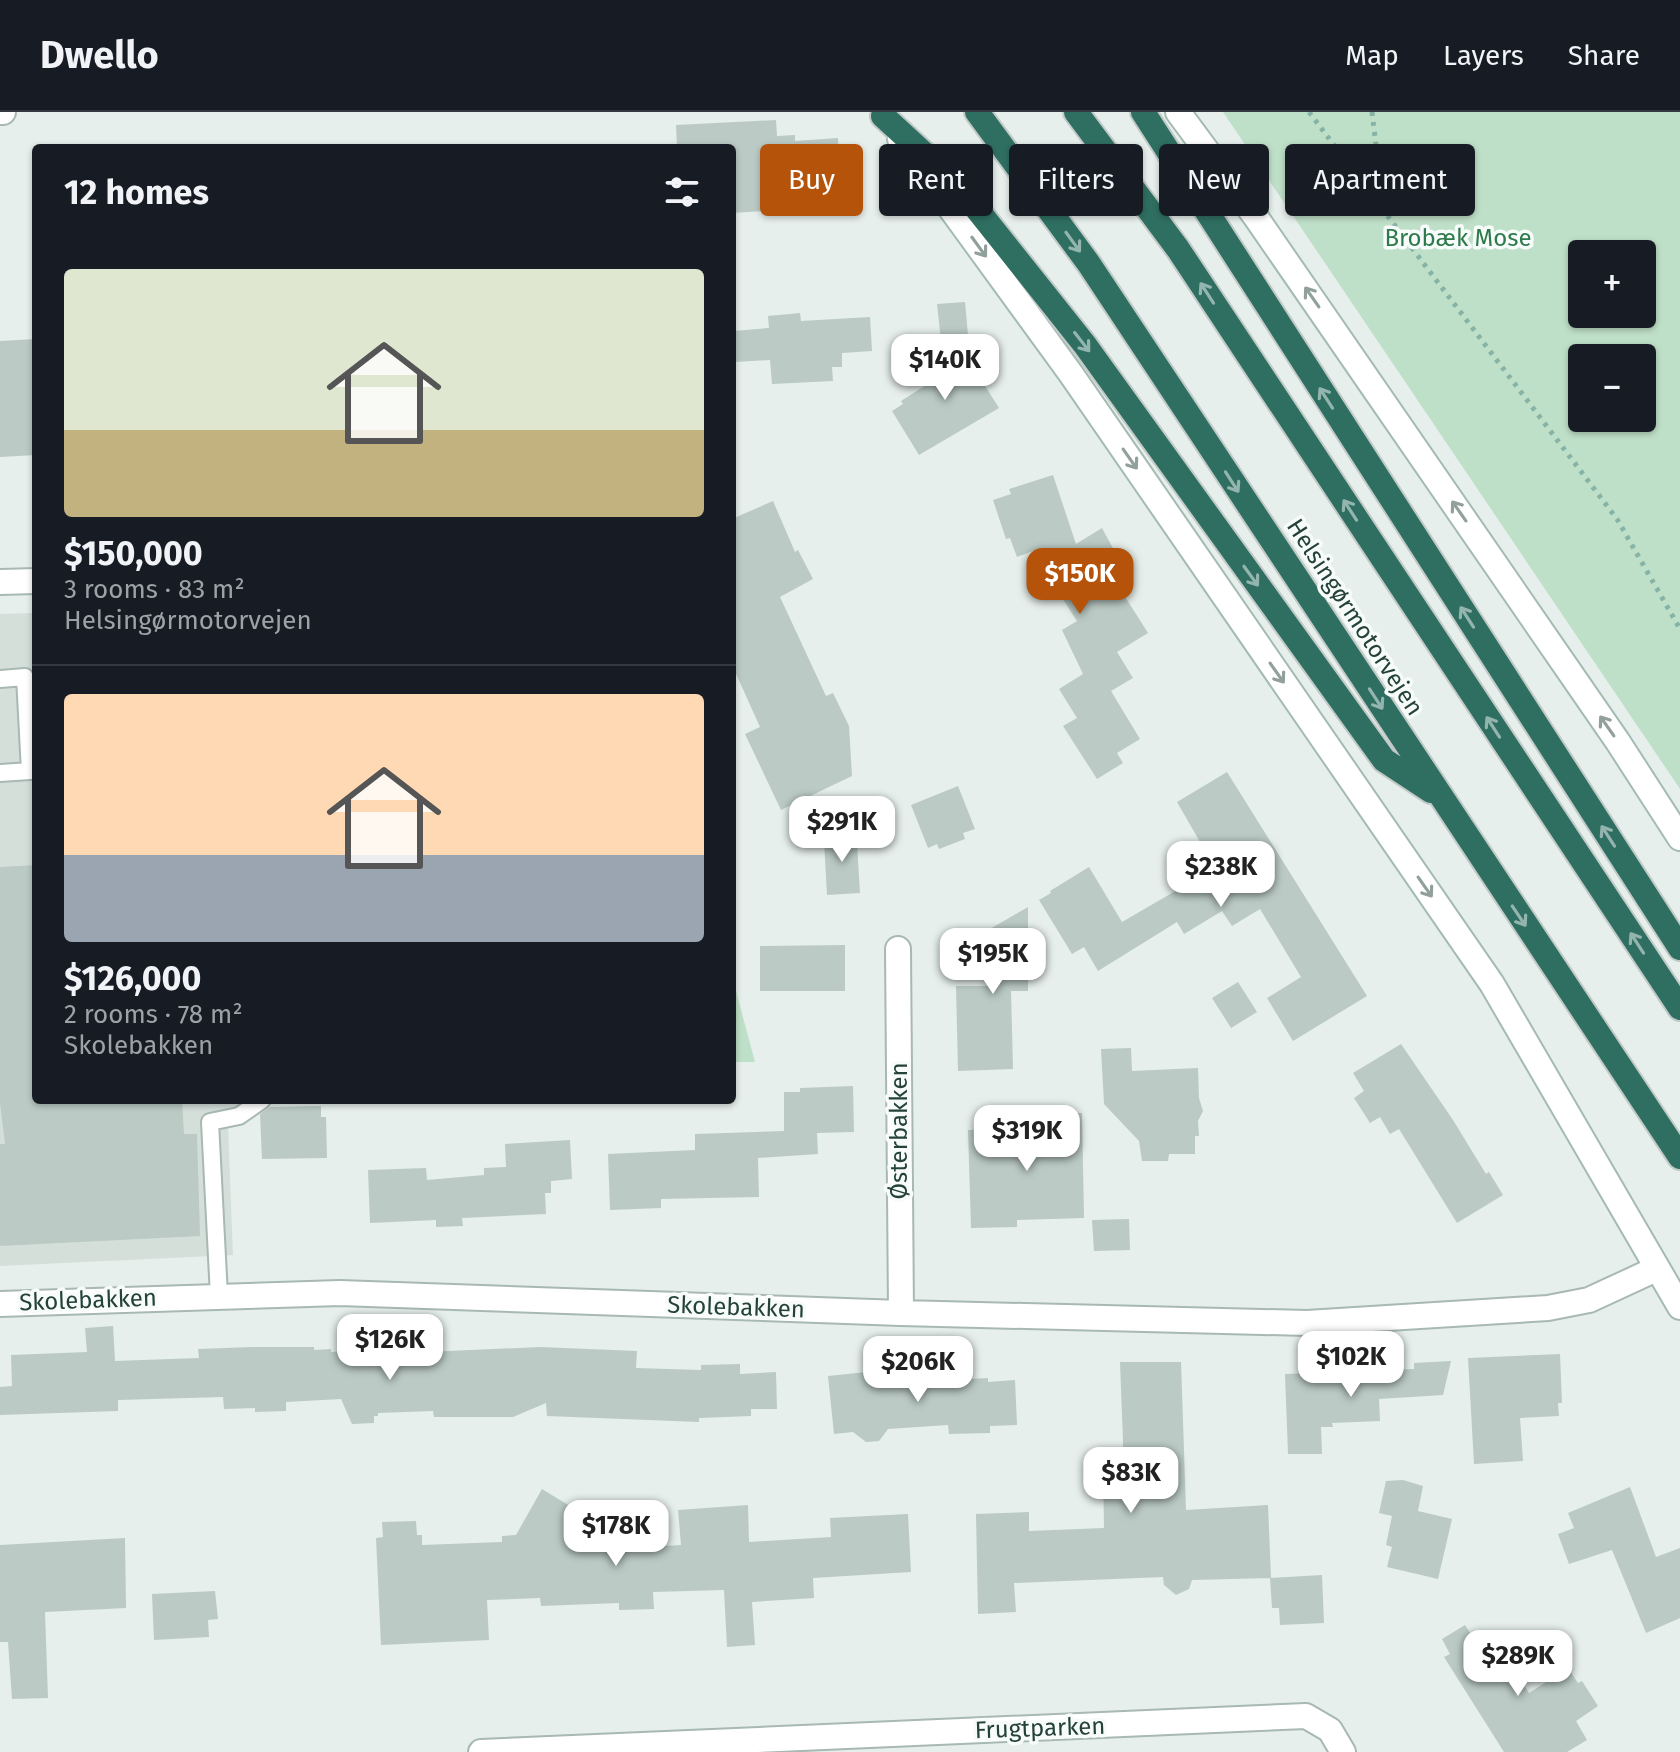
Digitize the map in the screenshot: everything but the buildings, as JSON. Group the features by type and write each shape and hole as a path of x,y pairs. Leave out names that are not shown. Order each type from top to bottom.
{"highway":[{"name":"Helsingørmotorvejen","path":"977,112 1089,264 1680,1157"},
{"path":"1076,112 1178,249 1680,1008"},
{"path":"1143,112 1680,948"},
{"path":"881,114 957,184 1085,345 1384,760 1439,796"}],"street":[{"path":"1178,112 1255,216 1618,742 1680,838"},
{"path":"881,114 1071,374 1492,984 1680,1307"},
{"path":"0,582 32,581"},
{"name":"Østerbakken","path":"898,949 901,1313"},
{"name":"Skolebakken","path":"0,1304 340,1293 901,1313 1307,1323 1548,1308 1589,1300 1656,1269"},
{"name":"Frugtparken","path":"481,1752 1306,1716 1330,1730 1343,1752"}],"lane":[{"path":"0,679 25,677 32,753"},
{"path":"0,773 30,771 32,766"},
{"path":"219,1296 210,1122 239,1116 256,1104"}],"path":[{"path":"1309,112 1333,144"},
{"path":"1372,112 1376,144"},
{"path":"1387,216 1617,519 1680,629"}],"shaded area":[{"path":"32,613 32,1104 269,1104 228,1126 233,1255 0,1266 0,614"}],"green space":[{"name":"Brobæk Mose","path":"1223,112 1680,112 1680,789 1293,216 1475,216 1475,144 1285,144 1285,204 1269,180 1269,144 1245,144"},
{"path":"736,991 755,1062 736,1062"}]}
